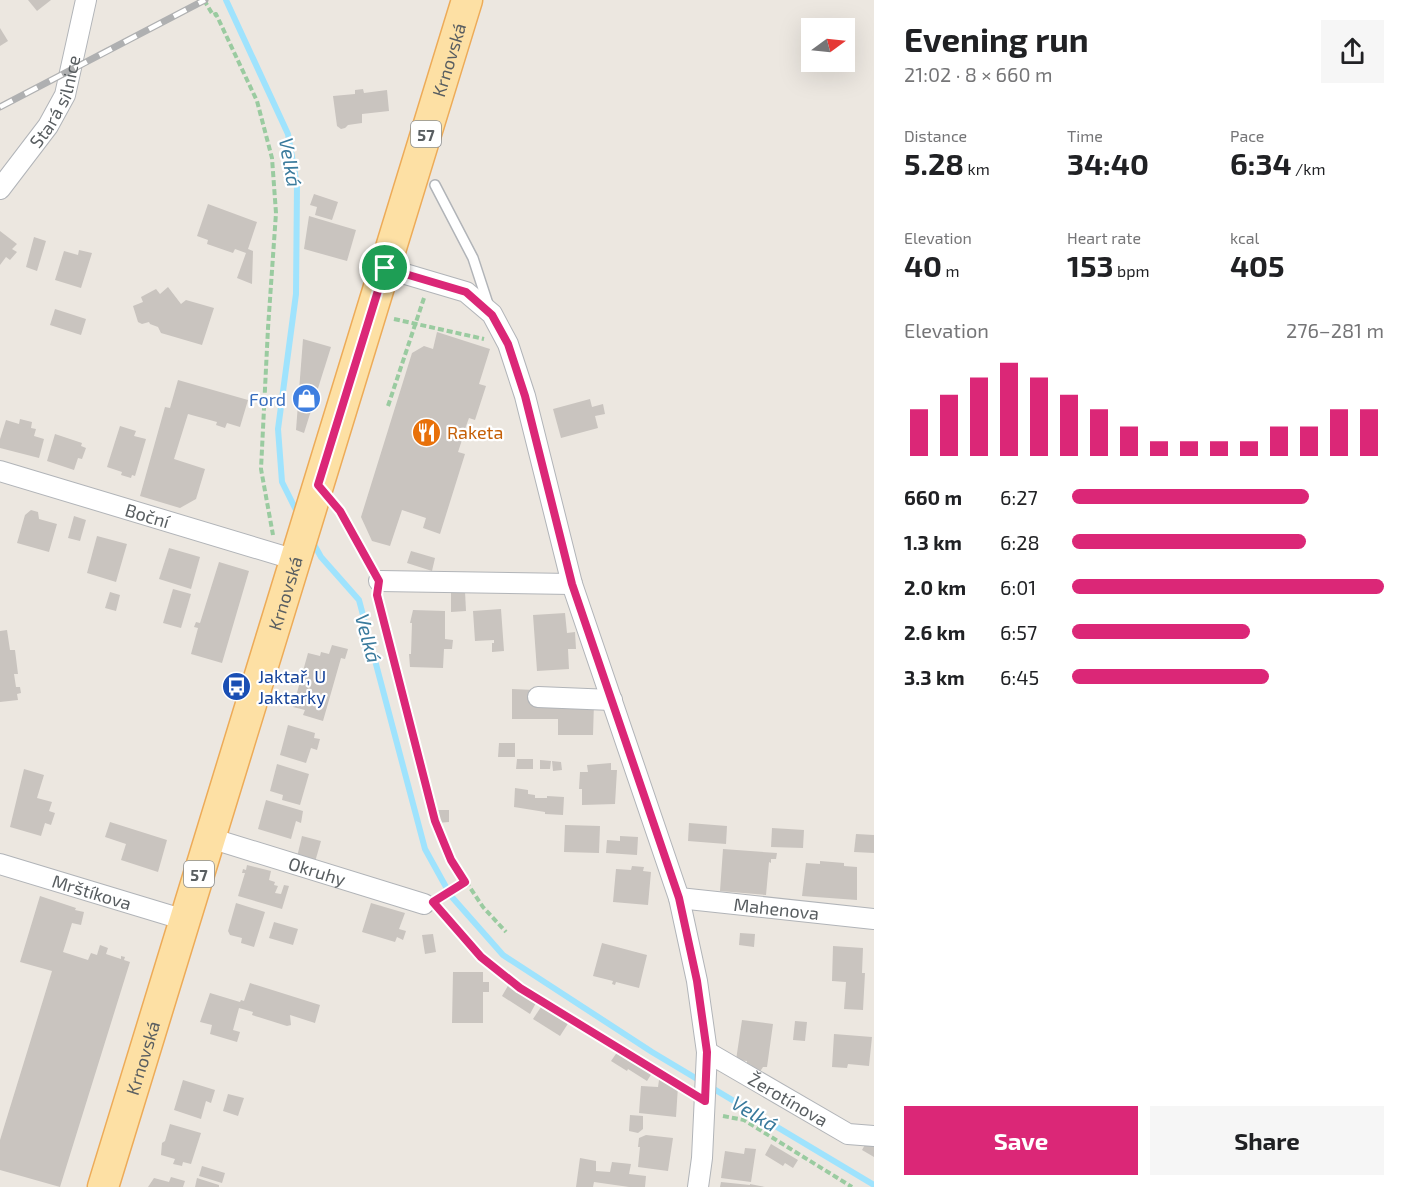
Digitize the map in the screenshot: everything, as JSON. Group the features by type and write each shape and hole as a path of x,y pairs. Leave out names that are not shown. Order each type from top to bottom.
{"main road":[{"name":"Krnovská","path":"103,1187 210,838 286,557 317,490 467,0"}],"street":[{"name":"Stará silnice","path":"0,189 48,126 65,95 86,0"},
{"path":"385,268 466,292 492,315 508,344 525,396 572,584 679,898 697,981 707,1056 698,1187"},
{"name":"Boční","path":"0,471 286,557"},
{"path":"379,581 572,584"},
{"path":"538,697 612,699"},
{"name":"Okruhy","path":"210,838 432,905"},
{"name":"Mrštíkova","path":"0,864 185,920"},
{"name":"Mahenova","path":"679,898 874,919"},
{"name":"Žerotínova","path":"707,1056 848,1134 874,1136"}],"lane":[{"path":"435,185 473,258 492,315"}],"path":[{"path":"204,0 213,15 216,14 257,101 272,158 276,213 261,469 286,557"},
{"path":"388,406 430,280"},
{"path":"371,314 508,344"},
{"path":"317,490 340,511 379,581 377,595 435,821 451,860 483,907 506,932"},
{"path":"465,882 432,905 481,957 520,988 705,1100 718,1115 744,1120 852,1187"}],"building":[{"path":"28,0 51,0 37,11"},
{"path":"0,28 8,41 0,46"},
{"path":"363,89 364,93 387,90 389,111 362,114 362,123 348,125 341,129 337,126 333,96 355,94 355,90"},
{"path":"314,194 338,202 332,220 315,215 317,207 310,205"},
{"path":"208,204 257,222 248,249 253,251 252,284 237,278 246,253 235,249 233,253 207,244 208,240 197,236"},
{"path":"309,216 356,230 347,261 304,249"},
{"path":"0,231 17,244 12,249 17,252 10,260 6,257 0,265"},
{"path":"34,237 46,241 37,271 26,267"},
{"path":"79,250 92,253 81,288 55,280 64,251 78,255"},
{"path":"168,287 181,304 186,300 214,308 202,345 161,333 158,327 149,322 142,324 138,322 133,306 143,302 141,297 156,289 160,294"},
{"path":"55,309 86,319 81,335 50,325"},
{"path":"437,332 490,349 479,384 486,386 475,420 469,418 465,429 471,431 469,436 464,434 458,452 465,454 440,534 423,528 426,518 402,510 390,546 372,541 361,517 412,353 424,346 433,349"},
{"path":"303,339 331,347 304,433 296,430"},
{"path":"178,380 248,400 240,427 227,423 225,428 216,425 217,422 188,414 174,459 205,469 196,499 180,508 140,496 165,407 170,408"},
{"path":"590,399 592,407 603,404 605,414 595,416 598,428 561,438 553,409"},
{"path":"20,419 32,422 31,428 36,429 34,436 44,439 39,458 0,448 0,439 6,420 19,424"},
{"path":"120,426 136,431 134,436 146,439 135,476 132,475 131,478 107,467"},
{"path":"55,434 82,443 81,446 86,448 82,459 78,458 74,470 47,461"},
{"path":"31,510 38,512 39,519 57,524 49,552 17,543 25,515"},
{"path":"74,516 86,520 80,541 68,538"},
{"path":"97,536 127,544 116,582 87,573"},
{"path":"169,548 200,557 191,589 159,579"},
{"path":"411,551 435,558 432,571 407,563"},
{"path":"219,562 249,571 222,663 191,654 198,628 194,627 196,622 200,623"},
{"path":"173,589 191,594 181,628 163,623"},
{"path":"451,591 465,591 466,611 451,612"},
{"path":"110,592 120,595 116,611 105,608"},
{"path":"501,609 504,651 492,652 494,640 475,641 473,611"},
{"path":"413,610 445,611 445,639 453,640 452,649 444,649 443,668 410,667 412,623 410,623"},
{"path":"565,613 567,633 575,632 576,649 568,649 569,669 537,671 533,615"},
{"path":"7,630 10,650 15,650 18,674 14,674 16,687 20,687 21,693 17,694 18,700 0,702 0,631"},
{"path":"332,645 348,649 345,659 341,658 323,721 303,715 305,710 293,707 308,653 320,656 321,652 329,654"},
{"path":"512,689 535,690 594,703 593,735 558,735 558,719 512,719"},
{"path":"288,725 315,733 314,738 320,739 317,750 311,748 306,763 280,755"},
{"path":"499,743 515,743 515,757 498,757"},
{"path":"517,759 533,759 533,769 516,769"},
{"path":"540,760 551,761 550,769 540,769"},
{"path":"552,761 561,762 562,770 553,771"},
{"path":"611,763 611,770 617,770 615,804 582,805 582,789 579,789 580,772 588,772 587,765"},
{"path":"277,764 309,774 300,805 282,800 283,795 270,791"},
{"path":"24,769 44,775 37,798 52,802 49,811 55,813 51,825 45,823 41,836 10,827"},
{"path":"515,788 528,790 528,794 535,795 535,798 564,797 563,815 545,814 545,812 514,807"},
{"path":"266,800 303,811 301,823 296,821 291,839 258,829"},
{"path":"437,810 449,810 449,822 437,823"},
{"path":"110,822 167,840 158,872 121,860 126,844 105,837"},
{"path":"689,823 727,826 726,844 688,841"},
{"path":"565,825 600,826 599,853 564,852"},
{"path":"772,828 804,830 803,848 771,847"},
{"path":"856,834 874,835 874,853 854,852"},
{"path":"302,836 321,841 315,862 297,857"},
{"path":"620,836 638,837 637,855 606,853 607,840 620,841"},
{"path":"723,849 777,853 776,859 771,859 771,863 769,862 766,895 720,891"},
{"path":"820,861 844,863 844,866 857,867 857,900 802,896 806,863 820,864"},
{"path":"247,865 271,871 269,880 278,886 275,893 281,894 284,885 289,886 282,909 238,896 245,873 242,873 243,869 246,870"},
{"path":"632,866 644,867 643,871 651,872 648,905 613,902 616,869 631,870"},
{"path":"40,896 84,912 81,925 72,923 63,952 88,960 91,953 97,955 100,945 108,948 106,954 121,959 121,956 125,957 124,960 130,962 60,1187 0,1170 0,1140 52,971 20,962"},
{"path":"236,903 265,912 254,947 241,943 242,938 230,935 228,931"},
{"path":"371,903 405,913 399,929 406,931 403,940 397,937 395,942 362,932"},
{"path":"274,922 298,929 293,945 269,938"},
{"path":"740,933 755,934 754,947 739,945"},
{"path":"433,934 436,952 425,954 422,935"},
{"path":"602,943 647,955 639,988 616,982 615,985 612,984 613,981 593,976"},
{"path":"833,946 863,948 862,973 865,973 863,1010 844,1009 846,982 832,981"},
{"path":"453,972 483,972 483,982 489,982 489,992 483,992 483,1023 452,1023"},
{"path":"250,983 320,1005 315,1023 290,1015 291,1025 287,1026 252,1015 253,1012 239,1008 233,1030 240,1032 237,1042 210,1034 212,1025 200,1022 210,993 240,1002 244,1001"},
{"path":"509,984 537,1001 530,1014 502,996"},
{"path":"543,1004 569,1022 560,1036 533,1019"},
{"path":"742,1020 773,1024 767,1067 763,1067 759,1073 747,1064 747,1061 736,1060"},
{"path":"795,1021 807,1022 805,1041 793,1040"},
{"path":"834,1034 872,1037 869,1066 848,1064 847,1068 832,1067"},
{"path":"618,1051 652,1073 647,1081 611,1061"},
{"path":"183,1080 215,1090 211,1103 206,1101 201,1119 174,1110"},
{"path":"659,1080 670,1081 670,1086 678,1086 676,1117 639,1113 641,1086 658,1087"},
{"path":"228,1094 244,1098 238,1116 223,1111"},
{"path":"630,1115 643,1116 643,1129 638,1133 629,1131"},
{"path":"170,1124 201,1133 191,1164 183,1162 182,1166 173,1164 175,1159 161,1155 162,1143 165,1141"},
{"path":"646,1135 673,1138 668,1171 638,1167 639,1138"},
{"path":"866,1143 874,1144 874,1157 862,1150"},
{"path":"771,1144 798,1160 793,1168 785,1163 783,1166 765,1155"},
{"path":"745,1148 756,1149 751,1182 721,1178 725,1151 744,1154"},
{"path":"580,1158 596,1161 596,1171 610,1172 612,1162 631,1164 629,1174 646,1176 645,1187 594,1182 593,1187 576,1187"},
{"path":"202,1166 225,1173 222,1183 199,1176"},
{"path":"171,1177 185,1181 183,1187 148,1187 154,1178 169,1182"},
{"path":"197,1178 219,1185 219,1187 195,1187"},
{"path":"721,1182 750,1184 765,1187 720,1187"}],"waterway":[{"name":"Velká","path":"226,0 288,134 297,185 296,294 278,429 282,482 298,514"},
{"name":"Velká","path":"311,539 321,557 359,600 425,849 451,896 503,955 652,1052 874,1185"}],"railway":[{"path":"0,107 205,0"}],"place":[{"name":"Ford","path":"307,399"},
{"name":"Raketa","path":"426,432"},
{"name":"Jaktař, U Jaktarky","path":"237,686"}],"route":[{"path":"385,268 466,292 492,315 508,344 525,396 572,584 679,898 697,981 707,1052 705,1101 520,988 481,957 433,902 465,882 451,860 435,821 377,595 379,581 340,511 318,485 385,268"}]}
